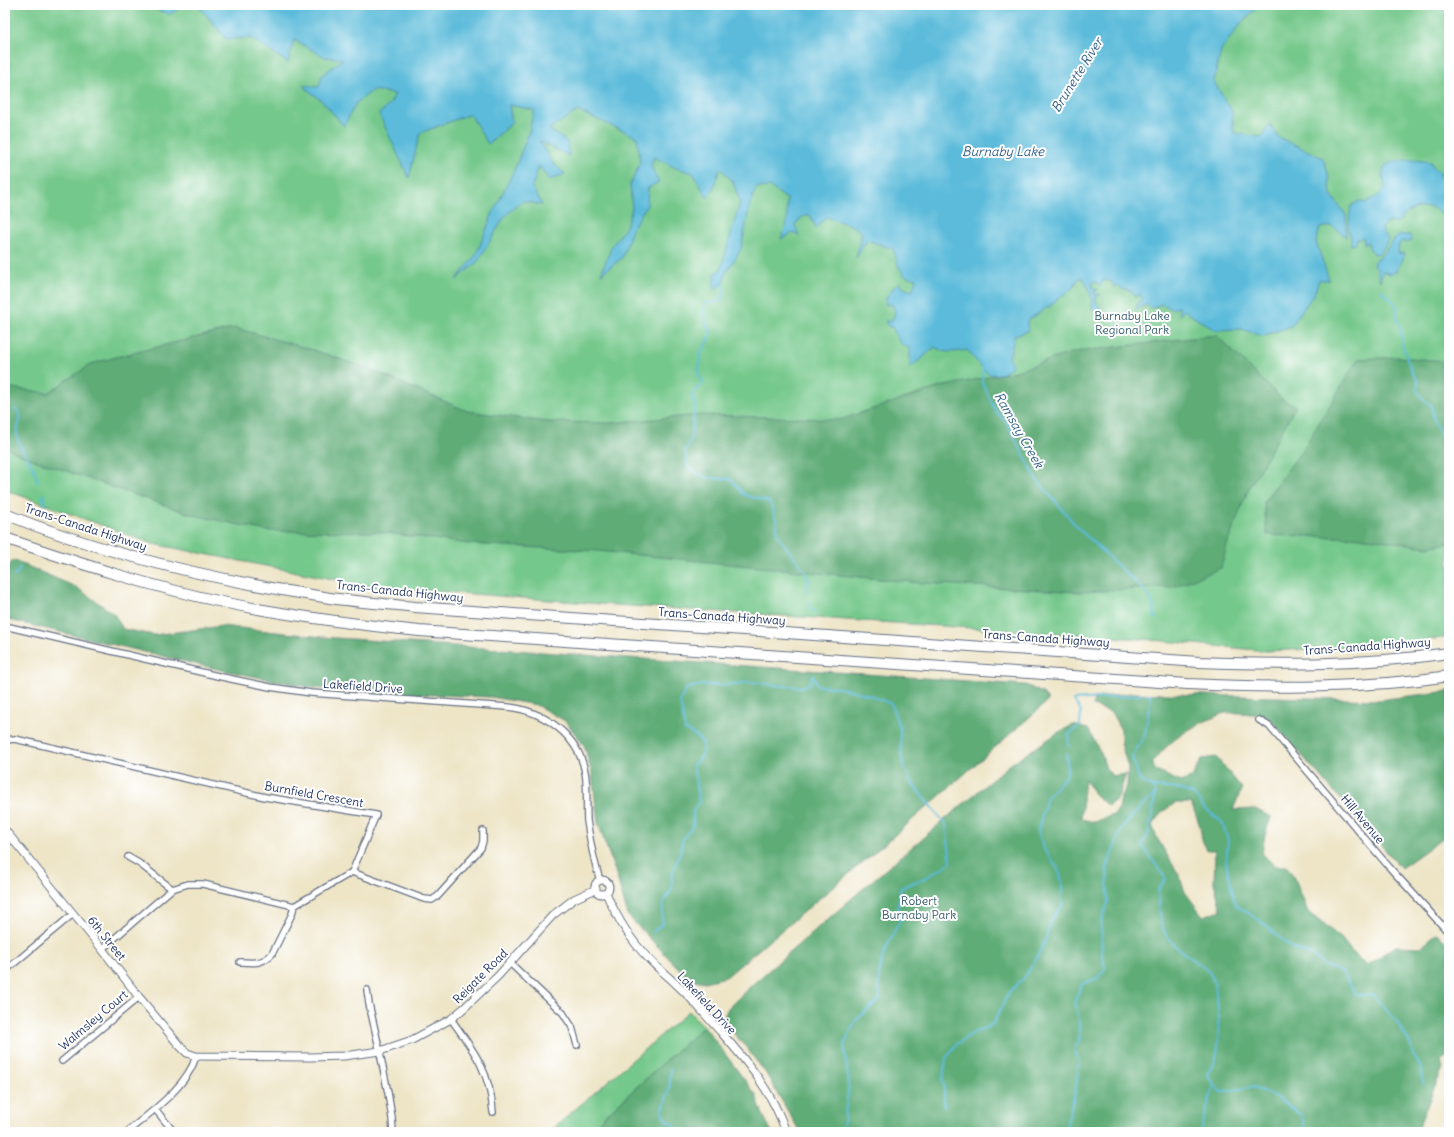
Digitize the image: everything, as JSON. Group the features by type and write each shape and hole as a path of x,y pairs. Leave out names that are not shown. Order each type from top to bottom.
{"highway":[{"name":"Trans-Canada Highway","path":"5,514 69,537 128,555 214,576 331,598 415,607 1199,662 1325,664 1449,653"},
{"path":"5,538 117,575 225,602 293,615 358,625 419,631 1211,685 1258,687 1329,686 1386,683 1449,676"}],"street":[{"name":"Lakefield Drive","path":"5,626 222,677 312,693 508,707 532,712 548,720 561,730 570,740 582,762 586,778 589,834 600,881"},
{"name":"Hill Avenue","path":"1259,720 1269,726 1390,868 1449,933"},
{"name":"Burnfield Crescent","path":"5,740 15,739 265,797 376,815 352,872"},
{"name":"6th Street","path":"5,830 179,1045 187,1053 196,1056"},
{"path":"102,949 172,889 188,884 203,884 294,906 352,872 424,899 432,900 438,896 481,848 483,831"},
{"path":"128,857 140,864 172,889"},
{"path":"600,881 606,881 609,884 609,890 606,893 600,894 596,889 597,883 600,881"},
{"name":"Reigate Road","path":"196,1056 329,1057 380,1051 424,1034 451,1019 477,998 553,915 574,900 596,889"},
{"name":"Lakefield Drive","path":"606,893 616,914 649,960 698,1006 758,1076 775,1105 786,1132"},
{"path":"240,962 260,962 272,954 292,914 294,906"},
{"path":"5,971 73,914"},
{"path":"1444,928 1449,923"},
{"path":"510,963 563,1013 572,1027 577,1045"},
{"path":"367,990 391,1109 393,1132"},
{"name":"Walmsley Court","path":"62,1061 139,997"},
{"path":"451,1019 483,1068 491,1092 493,1112"},
{"path":"127,1132 155,1109 179,1084 193,1065 196,1056"},
{"path":"155,1109 174,1132"}],"green space":[{"name":"Burnaby Lake Regional Park","path":"5,5 1449,5 1449,637 1384,646 1266,651 1142,639 614,605 369,586 153,544 5,490"},
{"path":"235,328 310,349 369,369 467,411 547,422 610,423 699,415 839,420 940,387 1016,371 1074,352 1216,335 1283,400 1296,406 1248,490 1228,542 1221,568 1173,587 1081,592 920,583 598,551 469,544 379,532 267,531 190,514 23,456 5,447 5,387 48,393 91,364"},
{"path":"1398,357 1444,361 1449,358 1449,543 1427,547 1368,538 1267,535 1264,502 1303,449 1358,359"},
{"path":"13,560 76,587 114,614 123,629 154,635 222,626 322,637 1026,685 1044,694 1048,701 888,841 726,977 705,982 689,979 628,916 615,871 598,823 592,774 584,745 565,721 536,705 491,697 381,693 314,688 221,670 5,619 5,572"},
{"name":"Robert Burnaby Park","path":"1449,691 1449,820 1444,822 1442,839 1401,868 1268,717 1241,713 1220,714 1180,736 1153,761 1154,770 1181,782 1192,777 1202,759 1216,757 1242,788 1233,810 1255,809 1271,817 1265,835 1262,853 1275,866 1287,866 1296,881 1308,912 1341,938 1356,957 1368,965 1396,946 1420,947 1437,933 1449,945 1449,1056 1441,1060 1443,1068 1416,1132 800,1132 765,1072 745,1046 722,1021 728,1008 754,983 873,880 1008,766 1059,732 1073,725 1088,729 1101,753 1106,769 1113,776 1126,774 1118,798 1108,806 1094,794 1085,779 1081,819 1095,822 1115,814 1119,808 1121,797 1127,785 1128,768 1121,743 1121,730 1111,712 1093,706 1094,698 1132,693 1378,700","holes":["1175,803 1191,803 1200,826 1202,840 1207,850 1215,850 1214,883 1221,910 1203,916 1185,892 1179,875 1157,838 1152,825 1161,813"]},
{"path":"689,1011 704,1026 587,1132 549,1132"},
{"path":"704,1026 756,1095 763,1115 772,1132 587,1132"}],"water":[{"path":"139,5 185,5 170,14"},
{"name":"Burnaby Lake","path":"198,5 1260,5 1242,22 1221,50 1214,82 1232,111 1234,133 1262,137 1270,124 1278,137 1323,158 1328,173 1331,195 1346,215 1346,237 1332,226 1320,228 1316,242 1329,280 1319,280 1314,294 1291,326 1262,336 1242,329 1215,330 1185,310 1179,315 1179,307 1172,309 1162,304 1152,308 1146,305 1136,309 1138,303 1143,299 1139,294 1135,297 1132,291 1122,289 1119,285 1114,287 1112,282 1103,280 1101,286 1095,281 1092,284 1093,289 1098,290 1094,292 1095,295 1101,294 1096,297 1096,303 1100,307 1099,316 1093,309 1090,291 1083,278 1079,278 1071,290 1027,321 1028,331 1015,335 1009,357 1012,366 1004,373 988,373 967,350 946,352 935,347 910,368 910,348 900,343 892,327 889,327 885,321 892,321 895,312 892,304 886,305 886,298 899,283 903,288 912,291 916,279 905,276 899,268 893,249 867,240 856,258 862,233 853,226 826,217 816,228 810,215 802,217 795,225 799,236 793,233 781,239 787,223 787,199 770,187 756,188 750,204 741,249 725,275 724,284 719,285 717,289 714,289 715,284 713,282 716,277 714,274 721,269 740,202 733,182 720,168 713,190 707,198 693,173 676,168 654,157 651,167 659,182 648,188 647,205 633,227 622,258 601,274 612,246 626,227 632,208 630,185 640,163 637,137 578,111 549,129 567,142 569,156 539,141 553,163 565,174 549,180 539,166 532,187 542,205 522,201 505,216 478,261 456,280 476,255 492,215 515,168 529,132 534,110 509,105 512,123 488,144 470,114 420,133 409,178 379,114 390,104 395,94 373,90 356,103 344,126 323,102 302,85 319,87 322,75 343,59 325,57 294,40 288,63 251,38 226,39"},
{"path":"1414,160 1431,162 1434,169 1440,172 1440,177 1447,183 1446,188 1449,188 1449,218 1432,207 1417,208 1408,212 1398,222 1387,223 1382,228 1383,233 1388,239 1380,253 1373,254 1368,242 1364,244 1363,237 1356,240 1356,244 1351,245 1351,238 1348,228 1351,206 1359,201 1365,203 1379,195 1385,188 1383,171 1387,164 1396,161"},
{"path":"1400,235 1410,235 1412,240 1407,243 1403,241 1399,244 1399,254 1404,253 1402,260 1396,271 1390,274 1383,271 1380,281 1377,268 1373,264 1375,260"}],"waterway":[{"path":"724,284 723,299 717,302 705,303 703,311 704,318 711,333 708,341 701,351 698,374 703,382 691,396 695,403 691,440 685,451 688,467 698,474 708,478 731,479 744,495 770,502 776,520 778,536 805,571 809,581 806,589 807,593"},
{"path":"1381,290 1397,307 1397,318 1401,331 1402,344 1412,372 1418,382 1417,390 1422,398 1431,405 1436,426 1444,438 1449,442"},
{"name":"Ramsay Creek","path":"983,368 982,382 996,412 1007,423 1037,480 1079,529 1145,591 1153,604 1155,618"},
{"path":"5,398 9,403"},
{"path":"15,409 21,418 17,430 17,438 33,467 38,483"},
{"path":"43,495 45,505"},
{"path":"14,576 20,567"},
{"path":"808,602 809,606 815,612"},
{"path":"813,675 818,686 856,691 891,704 900,729 902,760 910,781 946,825 951,862 929,876 901,888 898,905 901,919 890,939 880,966 880,999 856,1020 844,1045 849,1084 844,1122 840,1132"},
{"path":"653,932 662,924 663,904 672,889 672,874 680,853 683,839 693,826 693,811 699,802 693,765 702,756 703,743 696,736 685,730 680,701 687,688 703,685 723,685 752,682 801,687 810,684 813,675"},
{"name":"Ramsay Creek","path":"1068,746 1069,734 1080,725 1081,712 1074,700 1151,694 1145,734 1132,757 1140,781 1153,787 1155,794 1148,834 1142,845 1166,879 1158,890 1161,922 1165,933 1182,952 1208,971 1212,977 1215,987 1218,1013 1217,1050 1215,1062 1207,1074 1220,1092 1253,1087 1278,1098 1302,1116 1306,1132"},
{"path":"944,1107 943,1079 946,1058 956,1045 970,1035 993,1024 1009,992 1024,978 1035,961 1046,938 1053,917 1062,906 1062,882 1058,869 1043,848 1038,830 1047,797 1067,775 1067,754"},
{"path":"1154,787 1178,789 1194,794 1204,808 1222,822 1228,840 1226,862 1235,905 1259,920 1292,948 1314,956 1325,966 1342,972 1356,995 1373,995 1397,1022 1408,1040 1414,1056 1421,1068 1423,1084"},
{"path":"1065,1132 1076,1088 1079,1062 1074,1048 1079,1042 1079,1021 1075,1001 1082,984 1098,978 1105,968 1102,952 1101,922 1108,902 1107,867 1121,829 1155,794"},
{"path":"670,1069 670,1087 662,1112 667,1121 675,1125 676,1132"},
{"path":"1200,1132 1214,1084"}],"water label":[{"name":"Brunette River","path":"1077,75"}]}
